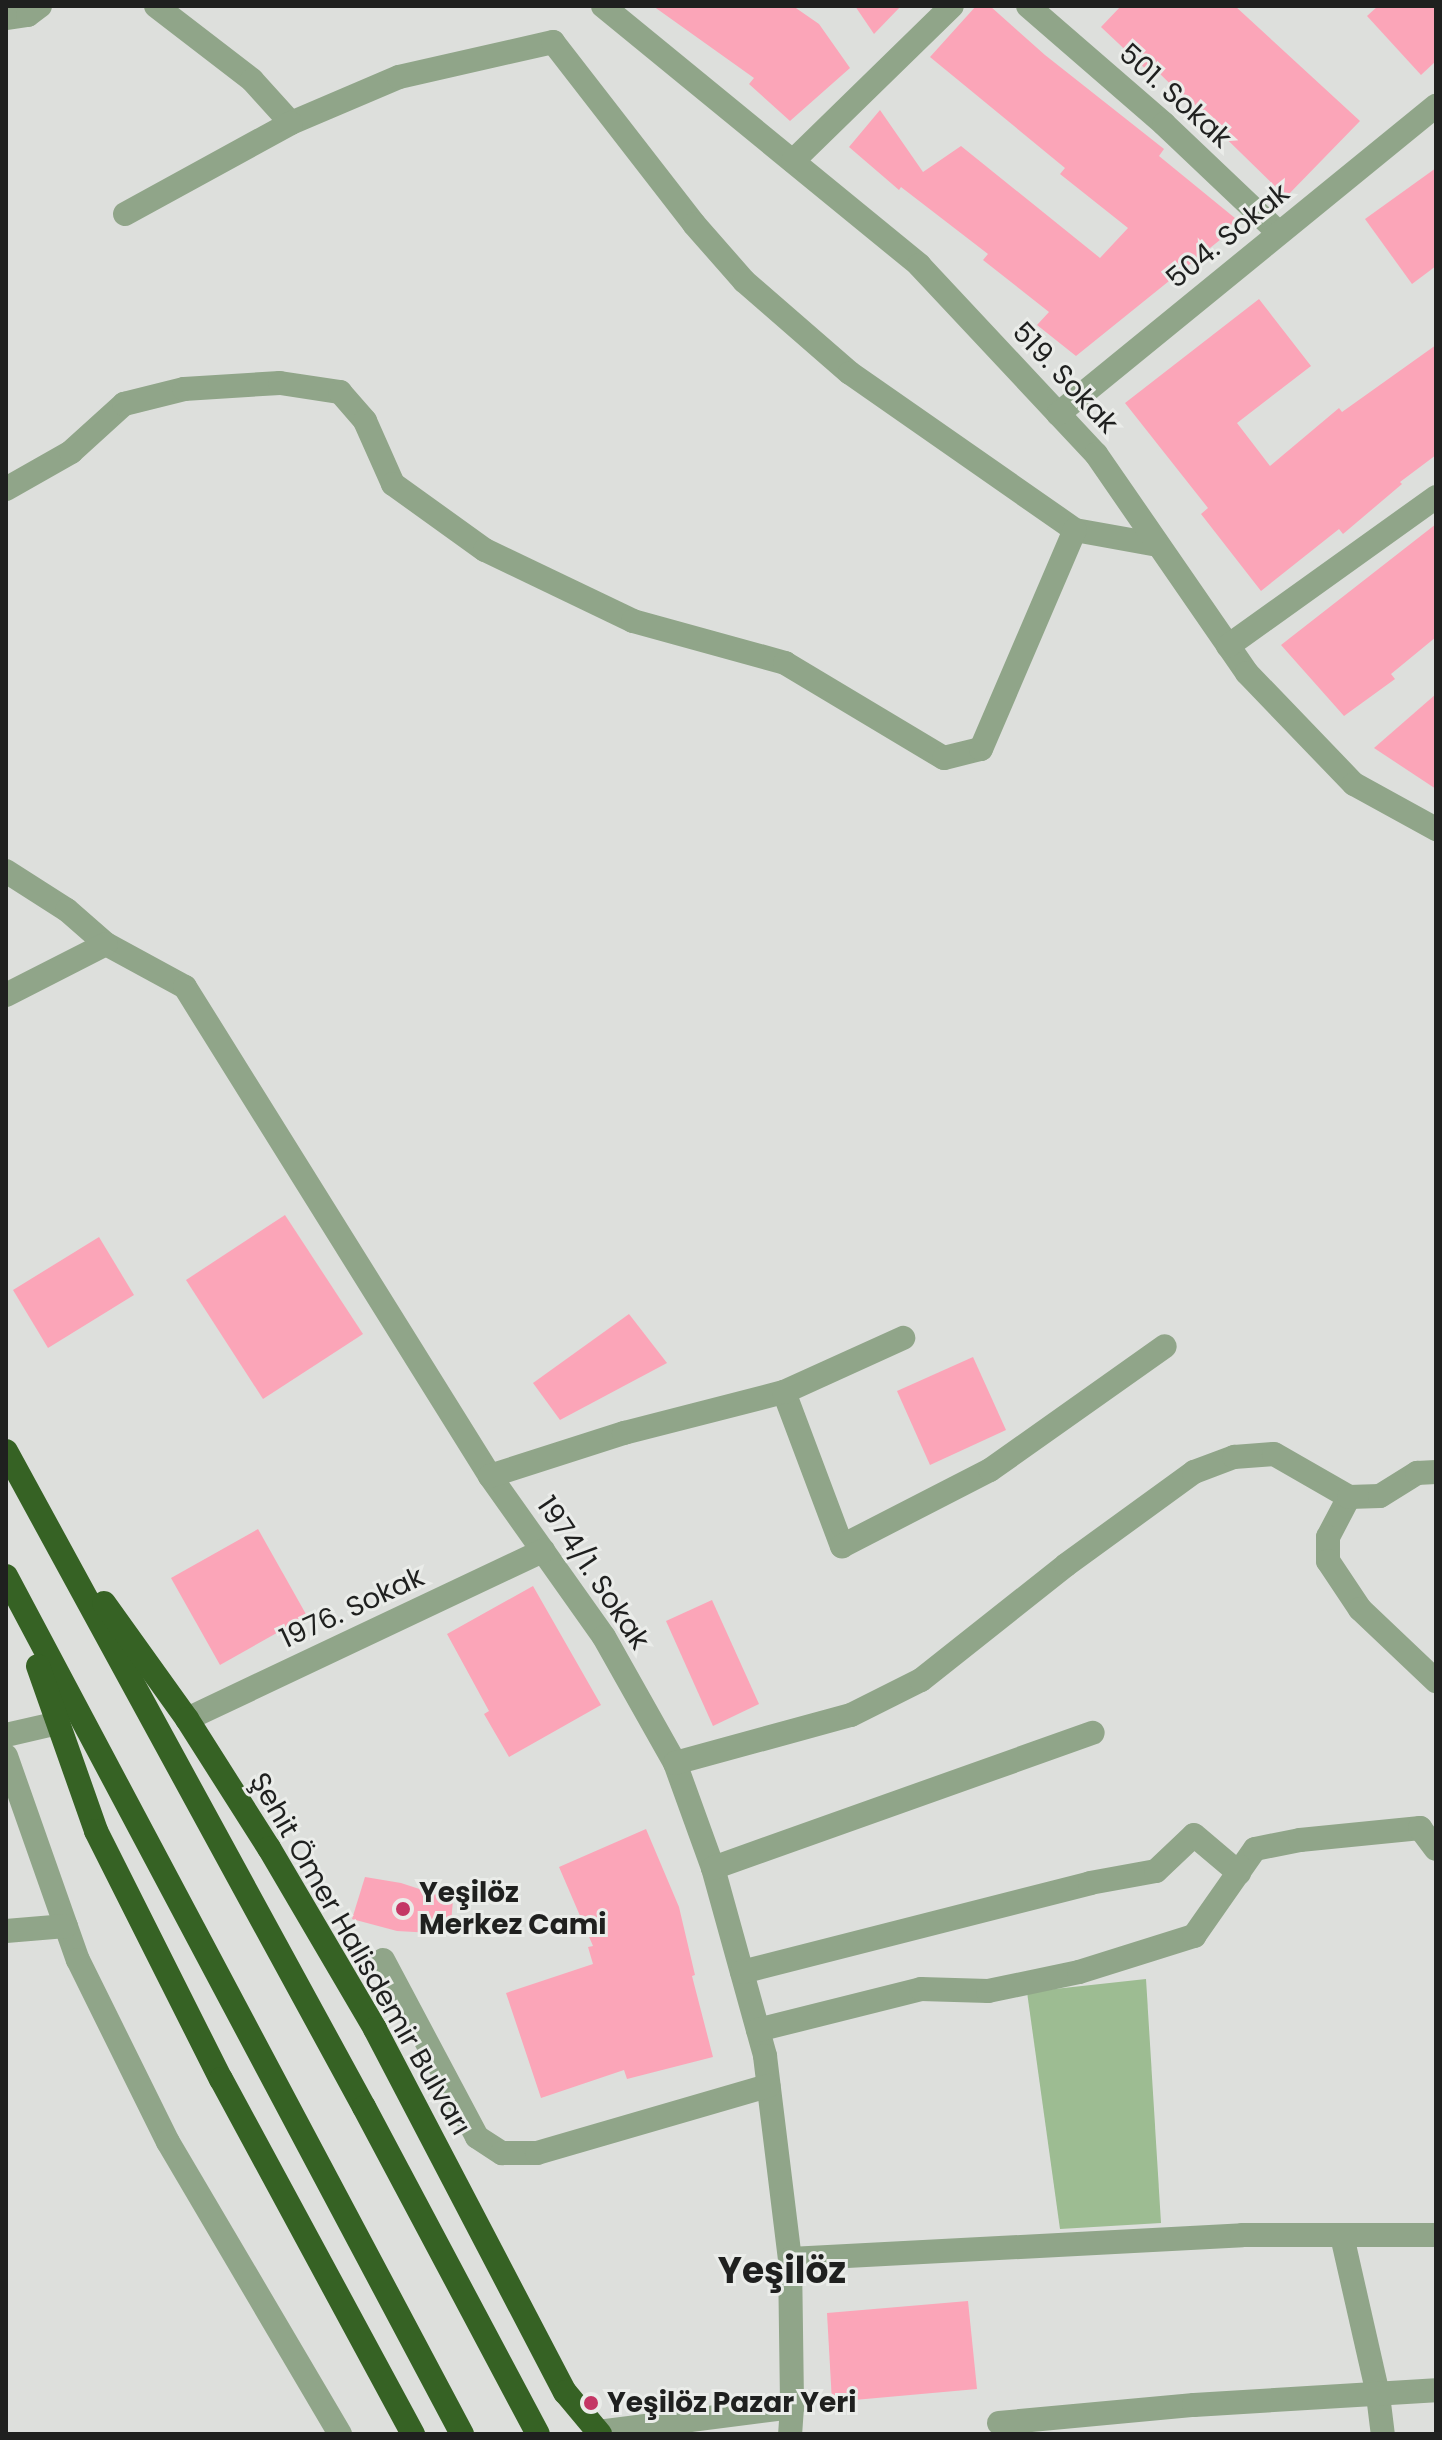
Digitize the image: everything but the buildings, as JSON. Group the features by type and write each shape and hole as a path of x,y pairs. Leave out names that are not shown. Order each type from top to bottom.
{"highway":[{"name":"Şehit Ömer Halisdemir Bulvarı","path":"6,1451 364,2107 532,2424"},
{"name":"Şehit Ömer Halisdemir Bulvarı","path":"43,1519 187,1719 375,2029 565,2392 599,2433"},
{"path":"8,1580 96,1831 221,2079 413,2434"},
{"path":"8,1580 84,1729 462,2434"}],"street":[{"path":"6,18 28,15 40,6"},
{"path":"156,6 252,80 291,123"},
{"name":"519. Sokak","path":"603,6 919,265 1096,454 1247,673 1354,784 1436,829"},
{"path":"793,161 952,6"},
{"name":"501. Sokak","path":"1028,6 1164,124 1279,233"},
{"path":"125,214 291,123 399,77 553,42 694,224 744,281 850,373 1075,530 1158,545"},
{"name":"504. Sokak","path":"1058,414 1436,106"},
{"path":"6,489 71,452 124,404 184,389 280,383 340,392 365,421 393,484 485,550 633,621 785,663 944,758 981,749 987,739 1075,530"},
{"path":"1228,646 1436,497"},
{"path":"6,871 67,910 106,944 6,995"},
{"name":"1974/1. Sokak","path":"106,944 185,987 490,1476 604,1637 675,1763 713,1868 758,2030 768,2086 790,2259 790,2434"},
{"path":"490,1476 624,1433 784,1392 903,1338"},
{"path":"784,1392 842,1546 990,1470 1165,1346"},
{"path":"675,1763 851,1715 921,1680 1066,1565 1194,1472 1234,1457 1274,1454 1349,1497 1380,1496 1417,1473 1436,1472"},
{"path":"1349,1497 1328,1537 1328,1561 1360,1609 1436,1681"},
{"name":"1976. Sokak","path":"187,1719 543,1551"},
{"path":"6,1735 58,1723"},
{"path":"713,1868 1093,1733"},
{"path":"6,1756 78,1960 168,2142 340,2434"},
{"path":"758,2030 921,1989 988,1991 1079,1972 1194,1936 1255,1849 1300,1840 1420,1828 1436,1849"},
{"path":"742,1972 1090,1883 1156,1871 1194,1835 1239,1873"},
{"path":"6,1931 66,1926"},
{"path":"383,1960 477,2137 502,2153 537,2153 768,2086"},
{"path":"790,2259 1242,2235 1436,2235"},
{"path":"1342,2236 1378,2395 1383,2434"},
{"path":"999,2423 1194,2405 1436,2390"},
{"path":"599,2433 792,2407"}],"green space":[{"path":"1146,1979 1161,2223 1060,2229 1027,1992"}],"place":[{"name":"Yeşilöz Merkez Cami","path":"403,1909"},
{"name":"Yeşilöz Pazar Yeri","path":"591,2403"}],"district":[{"name":"Yeşilöz","path":"782,2271"}]}
